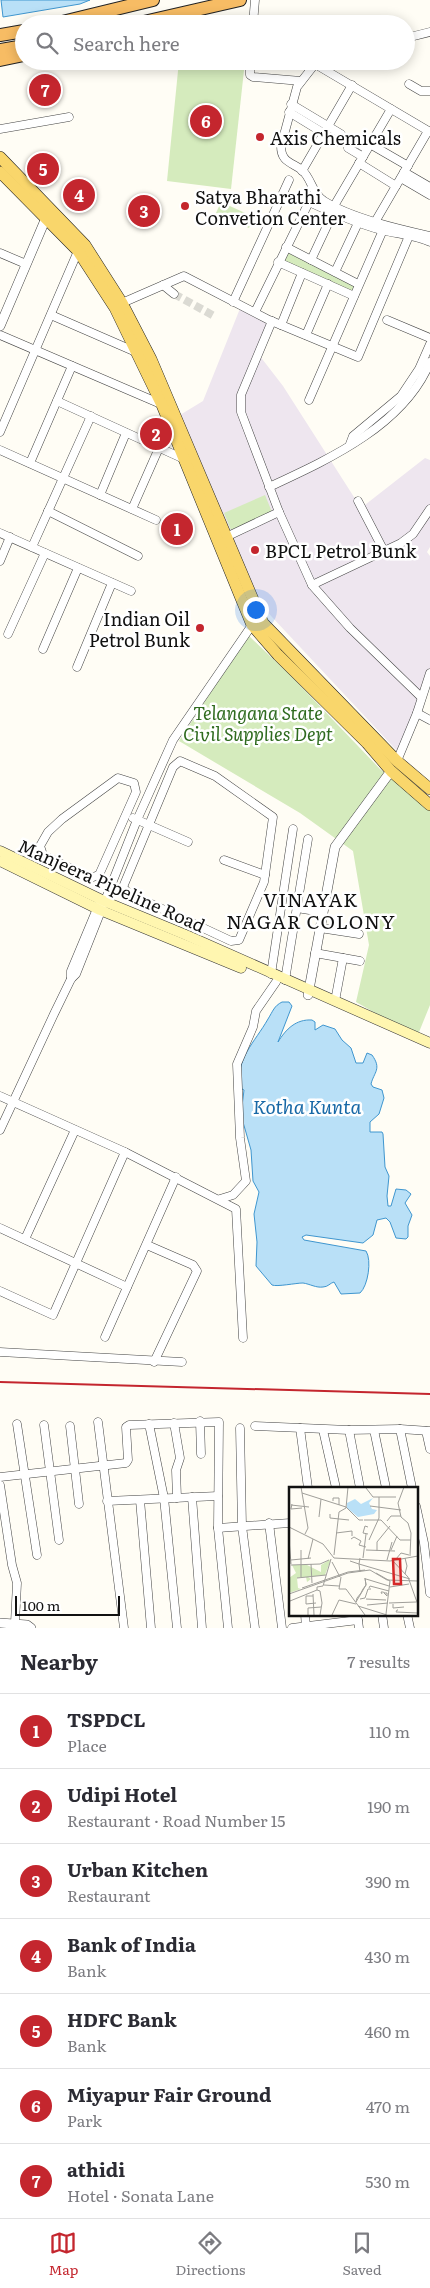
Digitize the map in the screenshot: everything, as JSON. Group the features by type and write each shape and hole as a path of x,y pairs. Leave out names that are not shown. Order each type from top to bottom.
{"highway":[{"path":"91,15 153,0"},
{"path":"174,15 240,0"},
{"path":"0,35 15,32"},
{"path":"0,50 15,48"},
{"path":"0,60 15,58"}],"main road":[{"path":"0,157 85,245 122,303 151,360 263,623 359,728 391,771 430,805"},
{"path":"0,172 78,251 115,308 138,352 170,423 252,625 278,655 397,761 429,786"},
{"name":"Manjeera Pipeline Road","path":"0,852 102,903"},
{"name":"Manjeera Pipeline Road","path":"0,861 308,992 430,1049"},
{"name":"Manjeera Pipeline Road","path":"196,945 233,957 277,979"},
{"name":"Manjeera Pipeline Road","path":"308,992 335,1001 430,1043"}],"street":[{"path":"254,15 255,0"},
{"path":"415,36 430,32"},
{"path":"250,70 250,74 253,76 301,81"},
{"path":"310,70 301,81 290,108 280,146 281,154 286,161 302,171 318,196 333,209 358,223 382,230 420,237 430,242"},
{"path":"326,70 429,132 375,222"},
{"path":"408,84 430,93"},
{"path":"302,171 352,85"},
{"path":"290,108 340,138"},
{"path":"311,260 333,209 391,109"},
{"path":"0,129 69,117"},
{"path":"396,186 361,160 350,144 369,146 430,187"},
{"path":"405,172 430,195"},
{"path":"233,302 289,180"},
{"path":"255,312 309,202 430,236"},
{"path":"0,326 46,218"},
{"path":"335,272 358,223"},
{"path":"309,400 382,230"},
{"path":"122,303 184,276 272,321 358,357 409,236"},
{"path":"286,247 358,284"},
{"path":"0,432 78,251"},
{"path":"0,253 26,264"},
{"path":"278,262 354,296"},
{"path":"281,325 302,273"},
{"path":"306,335 328,284"},
{"path":"163,285 174,294"},
{"path":"50,315 138,352"},
{"path":"387,320 430,338"},
{"path":"272,321 241,395 240,404 241,412 269,487 312,585 350,628 421,697"},
{"path":"0,335 162,405"},
{"path":"425,372 430,344"},
{"path":"269,487 330,459 350,444 360,440 406,401 430,362"},
{"path":"30,464 72,366"},
{"path":"57,401 185,460"},
{"path":"32,547 91,416"},
{"path":"132,510 170,423"},
{"path":"100,495 126,432"},
{"path":"0,450 156,520"},
{"path":"358,501 384,551"},
{"path":"312,585 384,551 414,534 430,508"},
{"path":"48,511 138,556"},
{"path":"226,537 279,512"},
{"path":"0,533 131,592"},
{"path":"0,561 10,538"},
{"path":"8,634 45,553"},
{"path":"43,649 78,568"},
{"path":"77,667 112,583"},
{"path":"0,1130 71,979 76,974 102,903 137,820 174,740 252,625"},
{"path":"397,761 417,712 430,673"},
{"path":"417,712 430,720"},
{"path":"233,957 266,875 272,815 215,776 180,761 173,767 124,884 125,890 231,941 239,940"},
{"path":"308,992 334,847 391,771"},
{"path":"114,779 124,779 134,783 136,787 126,815 99,875 96,877 85,875 43,855 40,846 48,832 114,779"},
{"path":"126,815 188,842"},
{"path":"277,979 293,829"},
{"path":"220,1199 233,1195 246,1181 240,1138 237,1064 253,1027 256,1012 277,979 297,908 308,839"},
{"path":"224,860 266,875"},
{"path":"297,908 322,912"},
{"path":"320,928 359,934"},
{"path":"315,953 360,961"},
{"path":"335,1001 343,958"},
{"path":"0,1096 125,1152 220,1199 236,1209 243,1338"},
{"path":"24,1239 75,1130"},
{"path":"0,1292 53,1315 125,1152"},
{"path":"106,1337 176,1177"},
{"path":"0,1228 127,1287"},
{"path":"147,1244 193,1265 197,1271 154,1362"},
{"path":"0,1352 154,1362 182,1362"},
{"path":"200,1421 201,1454"},
{"path":"0,1477 127,1463 126,1426 200,1421 219,1422 218,1528 228,1628"},
{"path":"98,1422 124,1628"},
{"path":"174,1423 180,1458 176,1470 177,1498"},
{"path":"17,1424 37,1555"},
{"path":"149,1424 164,1498 177,1628"},
{"path":"44,1425 59,1540"},
{"path":"70,1426 79,1504"},
{"path":"255,1426 323,1430 400,1429 428,1431 430,1449"},
{"path":"240,1428 242,1526 255,1628"},
{"path":"300,1428 308,1487"},
{"path":"400,1429 412,1487"},
{"path":"323,1430 336,1487"},
{"path":"349,1430 360,1487"},
{"path":"374,1430 386,1487"},
{"path":"0,1485 12,1565 17,1583 15,1623"},
{"path":"107,1501 218,1496"},
{"path":"192,1497 196,1571 202,1628"},
{"path":"140,1500 151,1628"},
{"path":"218,1528 289,1522"},
{"path":"268,1523 282,1628"},
{"path":"418,1524 430,1593"},
{"path":"292,1628 332,1626 358,1621"},
{"path":"3,1625 15,1623 30,1625 31,1628"}],"shaded area":[{"path":"241,306 269,320 256,351 283,386 361,508 425,458 430,460 430,547 427,552 430,556 430,669 400,754 258,602 180,415 203,401"}],"green space":[{"path":"178,70 244,70 231,189 167,181"},
{"path":"221,202 254,217 249,228 216,213"},
{"path":"286,247 358,284 354,296 278,262"},
{"path":"265,495 272,512 231,530 224,513"},
{"name":"Telangana State Civil Supplies Dept","path":"248,635 292,677 380,769 430,811 430,1005 417,1037 356,1002 369,945 353,851 300,813 179,741"}],"water":[{"path":"1,0 90,0 80,4 3,17"},
{"name":"Kotha Kunta","path":"282,1002 289,1002 292,1006 278,1042 284,1033 296,1023 312,1020 315,1022 315,1030 323,1025 335,1029 342,1040 351,1048 356,1063 363,1063 367,1053 372,1055 377,1067 371,1084 373,1087 382,1090 384,1098 379,1114 370,1122 370,1132 382,1132 383,1134 385,1167 389,1176 388,1206 391,1206 396,1189 406,1190 411,1194 405,1203 412,1215 408,1226 408,1237 406,1239 396,1238 390,1222 386,1218 377,1220 373,1235 363,1243 306,1235 302,1237 304,1240 366,1251 369,1260 368,1273 363,1290 360,1293 341,1294 334,1282 320,1287 303,1283 272,1285 256,1266 257,1242 254,1214 259,1192 253,1181 251,1150 241,1115 244,1090 240,1088 239,1078 240,1068 247,1051 274,1009"}],"tunnel":[{"path":"174,294 216,317"}],"railway":[{"path":"0,1382 430,1394"}],"place":[{"name":"athidi","path":"45,90"},
{"name":"Miyapur Fair Ground","path":"206,121"},
{"name":"Axis Chemicals","path":"260,137"},
{"name":"HDFC Bank","path":"43,169"},
{"name":"Bank of India","path":"79,195"},
{"name":"Satya Bharathi Convetion Center","path":"185,206"},
{"name":"Urban Kitchen","path":"144,211"},
{"name":"Udipi Hotel","path":"156,434"},
{"name":"TSPDCL","path":"177,529"},
{"name":"BPCL Petrol Bunk","path":"255,550"},
{"name":"Indian Oil Petrol Bunk","path":"200,628"}],"district":[{"name":"VINAYAK NAGAR COLONY","path":"311,910"}]}
